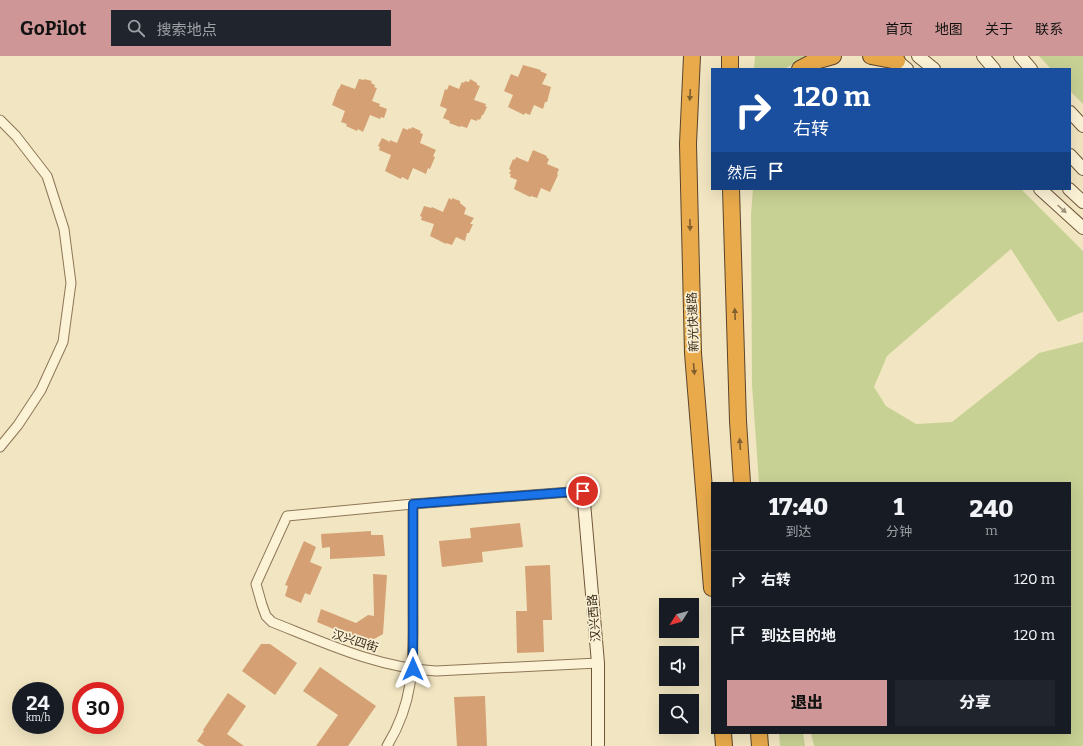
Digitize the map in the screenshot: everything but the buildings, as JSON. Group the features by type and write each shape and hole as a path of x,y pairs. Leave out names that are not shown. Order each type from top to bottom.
{"highway":[{"name":"新光快速路","path":"692,56 688,144 693,353 711,576"},
{"path":"730,56 730,68"},
{"path":"802,68 815,61 833,56"},
{"path":"871,56 898,62"},
{"path":"731,190 738,421 742,482"},
{"path":"723,734 724,746"},
{"path":"759,734 760,746"}],"street":[{"path":"918,56 933,68"},
{"path":"983,56 993,68"},
{"path":"1020,56 1030,68"},
{"path":"1071,113 1083,126"},
{"path":"0,120 16,136 47,176 64,229 70,283 63,342 41,390 18,425 0,447"},
{"path":"1071,157 1083,169"},
{"path":"1041,190 1083,228"},
{"path":"1070,190 1083,202"},
{"path":"387,746 400,724 407,703 413,669 413,504 583,491"},
{"name":"汉兴西路","path":"583,491 598,663 598,746"},
{"name":"汉兴四街","path":"413,504 287,516 256,584 266,616 272,622 330,646 388,664 413,669 436,672 598,663"}],"green space":[{"path":"755,56 809,56 786,68 754,68"},
{"path":"1039,56 1083,56 1083,104 1071,92 1071,68 1050,68"},
{"path":"753,190 1022,190 1083,251 1083,312 1058,322 1011,249 887,356 874,387 886,406 916,424 952,422 1039,353 1083,342 1083,746 814,746 811,734 1071,734 1071,482 759,482 752,385 751,214"},
{"path":"779,734 803,734 805,746 780,746"}],"route":[{"path":"413,669 413,504 583,491"}]}
